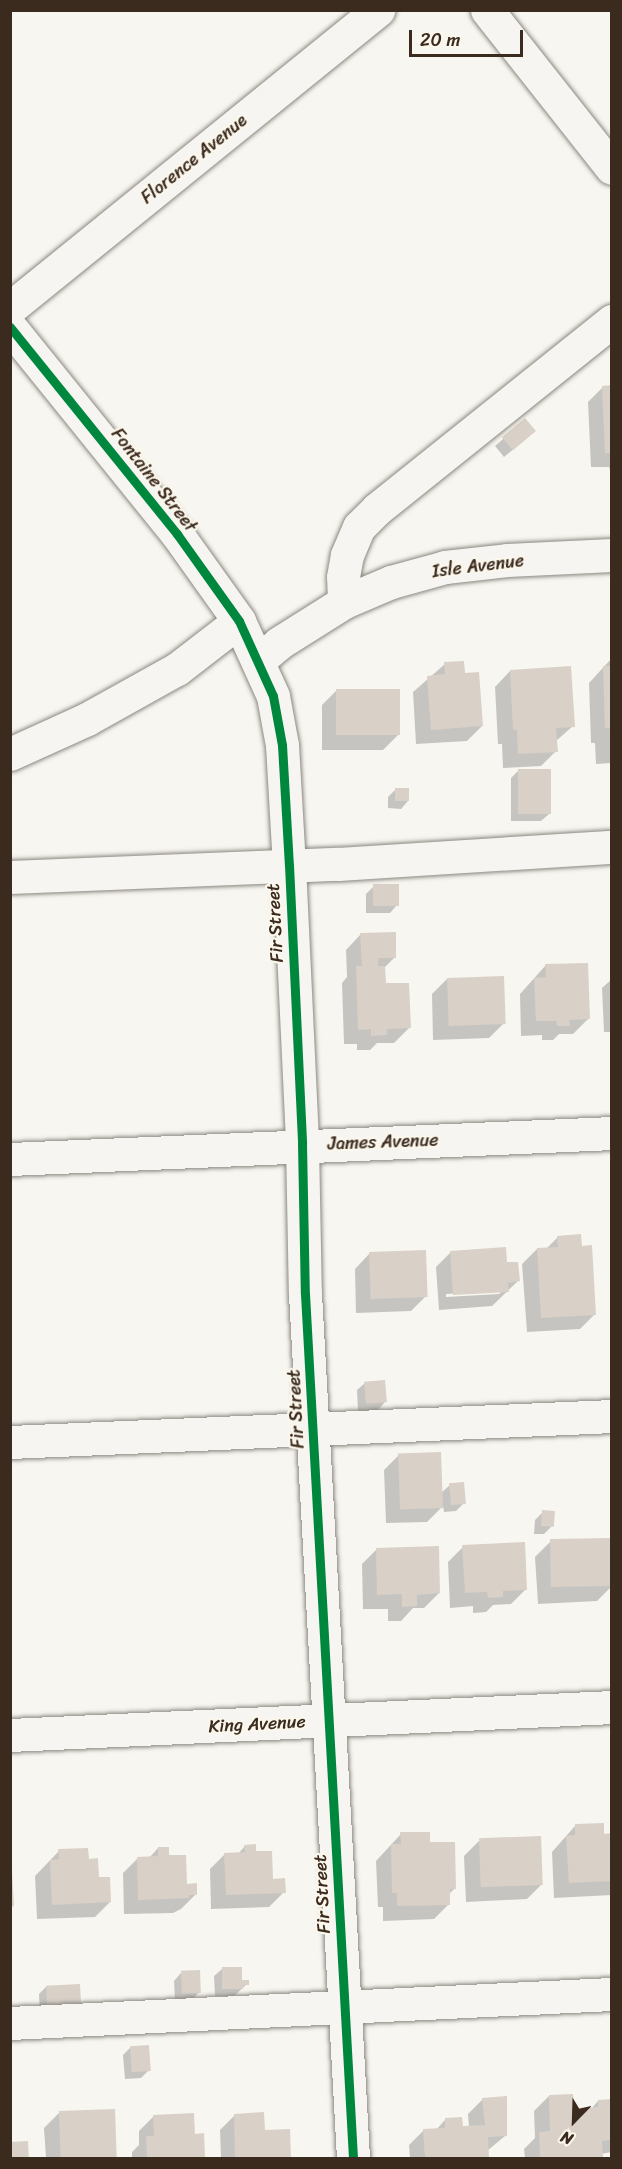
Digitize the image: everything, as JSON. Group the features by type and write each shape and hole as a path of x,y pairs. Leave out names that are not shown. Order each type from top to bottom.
{"street":[{"name":"Florence Avenue","path":"10,308 378,10"},
{"path":"487,10 612,168"},
{"path":"344,603 343,577 347,555 359,527 377,509 612,321"},
{"name":"Fontaine Street","path":"10,327 177,534 239,621 259,660"},
{"name":"Isle Avenue","path":"259,660 279,643 344,603 390,582 445,567 507,560 612,555"},
{"path":"10,754 87,719 177,669 239,621"},
{"name":"Fir Street","path":"259,660 273,696 282,745 302,1144 305,1294 353,2158"},
{"path":"10,877 289,865 612,847"},
{"name":"James Avenue","path":"10,1159 302,1144 612,1132"},
{"path":"10,1442 612,1416"},
{"name":"King Avenue","path":"10,1735 612,1707"},
{"path":"10,2023 612,1994"}],"building":[{"path":"612,385 612,453 605,453 602,386"},
{"path":"525,418 536,431 513,450 502,437"},
{"path":"464,661 465,673 479,672 483,726 431,730 427,676 445,674 444,662"},
{"path":"571,666 575,727 556,728 558,752 518,754 517,730 513,730 510,670"},
{"path":"603,666 612,666 612,733 609,728 605,728"},
{"path":"336,689 400,689 400,735 336,735"},
{"path":"518,769 551,769 551,814 518,814"},
{"path":"395,788 409,788 409,801 395,801"},
{"path":"373,884 399,884 399,906 373,906"},
{"path":"396,932 396,958 378,958 378,966 385,966 386,983 409,983 411,1028 387,1029 387,1035 371,1036 371,1029 358,1030 356,966 362,966 360,933"},
{"path":"588,963 590,1019 569,1020 570,1026 557,1026 556,1021 536,1021 534,978 546,977 545,964"},
{"path":"504,976 506,1024 449,1026 447,978"},
{"path":"581,1234 582,1246 592,1245 596,1315 541,1318 537,1248 558,1247 557,1236"},
{"path":"506,1247 507,1262 518,1262 520,1281 508,1283 509,1292 453,1295 450,1251"},
{"path":"426,1250 428,1297 371,1299 369,1252"},
{"path":"385,1380 387,1402 366,1404 364,1382"},
{"path":"441,1452 443,1508 400,1509 398,1454"},
{"path":"464,1482 466,1504 451,1505 449,1483"},
{"path":"542,1510 555,1511 554,1527 541,1526"},
{"path":"611,1538 612,1586 551,1587 550,1539"},
{"path":"525,1542 527,1590 503,1591 503,1597 488,1598 487,1592 465,1593 462,1545"},
{"path":"439,1546 440,1593 417,1595 417,1606 402,1607 402,1594 377,1595 376,1548"},
{"path":"604,1823 604,1834 612,1833 612,1881 569,1883 566,1836 575,1835 575,1824"},
{"path":"400,1832 430,1832 430,1842 455,1842 456,1889 450,1889 450,1905 397,1906 397,1893 392,1893 391,1844 401,1844"},
{"path":"541,1836 543,1885 481,1887 479,1838"},
{"path":"256,1844 256,1851 272,1851 273,1879 285,1878 286,1893 226,1895 224,1853 245,1852 244,1845"},
{"path":"158,1847 169,1847 169,1855 186,1855 187,1884 197,1883 197,1895 189,1895 189,1898 138,1900 137,1857 158,1856"},
{"path":"88,1848 89,1859 98,1858 99,1877 110,1877 111,1902 52,1905 50,1860 59,1859 58,1849"},
{"path":"12,1870 14,1906 10,1907 10,1871"},
{"path":"222,1967 242,1967 242,1980 249,1980 249,1985 243,1985 243,1989 222,1989"},
{"path":"200,1970 201,1993 182,1994 181,1971"},
{"path":"80,1984 81,2005 47,2007 46,1986"},
{"path":"149,2045 151,2071 132,2072 130,2046"},
{"path":"573,2094 574,2108 598,2107 598,2100 612,2099 612,2140 602,2141 603,2158 540,2158 539,2132 550,2131 549,2095"},
{"path":"507,2096 507,2136 488,2137 489,2158 425,2158 423,2129 445,2128 445,2118 462,2117 463,2126 485,2125 482,2098"},
{"path":"115,2109 117,2158 61,2158 59,2111"},
{"path":"264,2112 265,2130 290,2129 291,2158 235,2158 234,2114"},
{"path":"194,2113 195,2134 204,2133 205,2158 147,2158 146,2136 154,2136 153,2115"},
{"path":"28,2141 29,2158 11,2158 10,2142"}],"cycle path":[{"path":"10,327 177,534 239,621 273,696 282,745 289,865 302,1144 305,1294 353,2158"}]}
